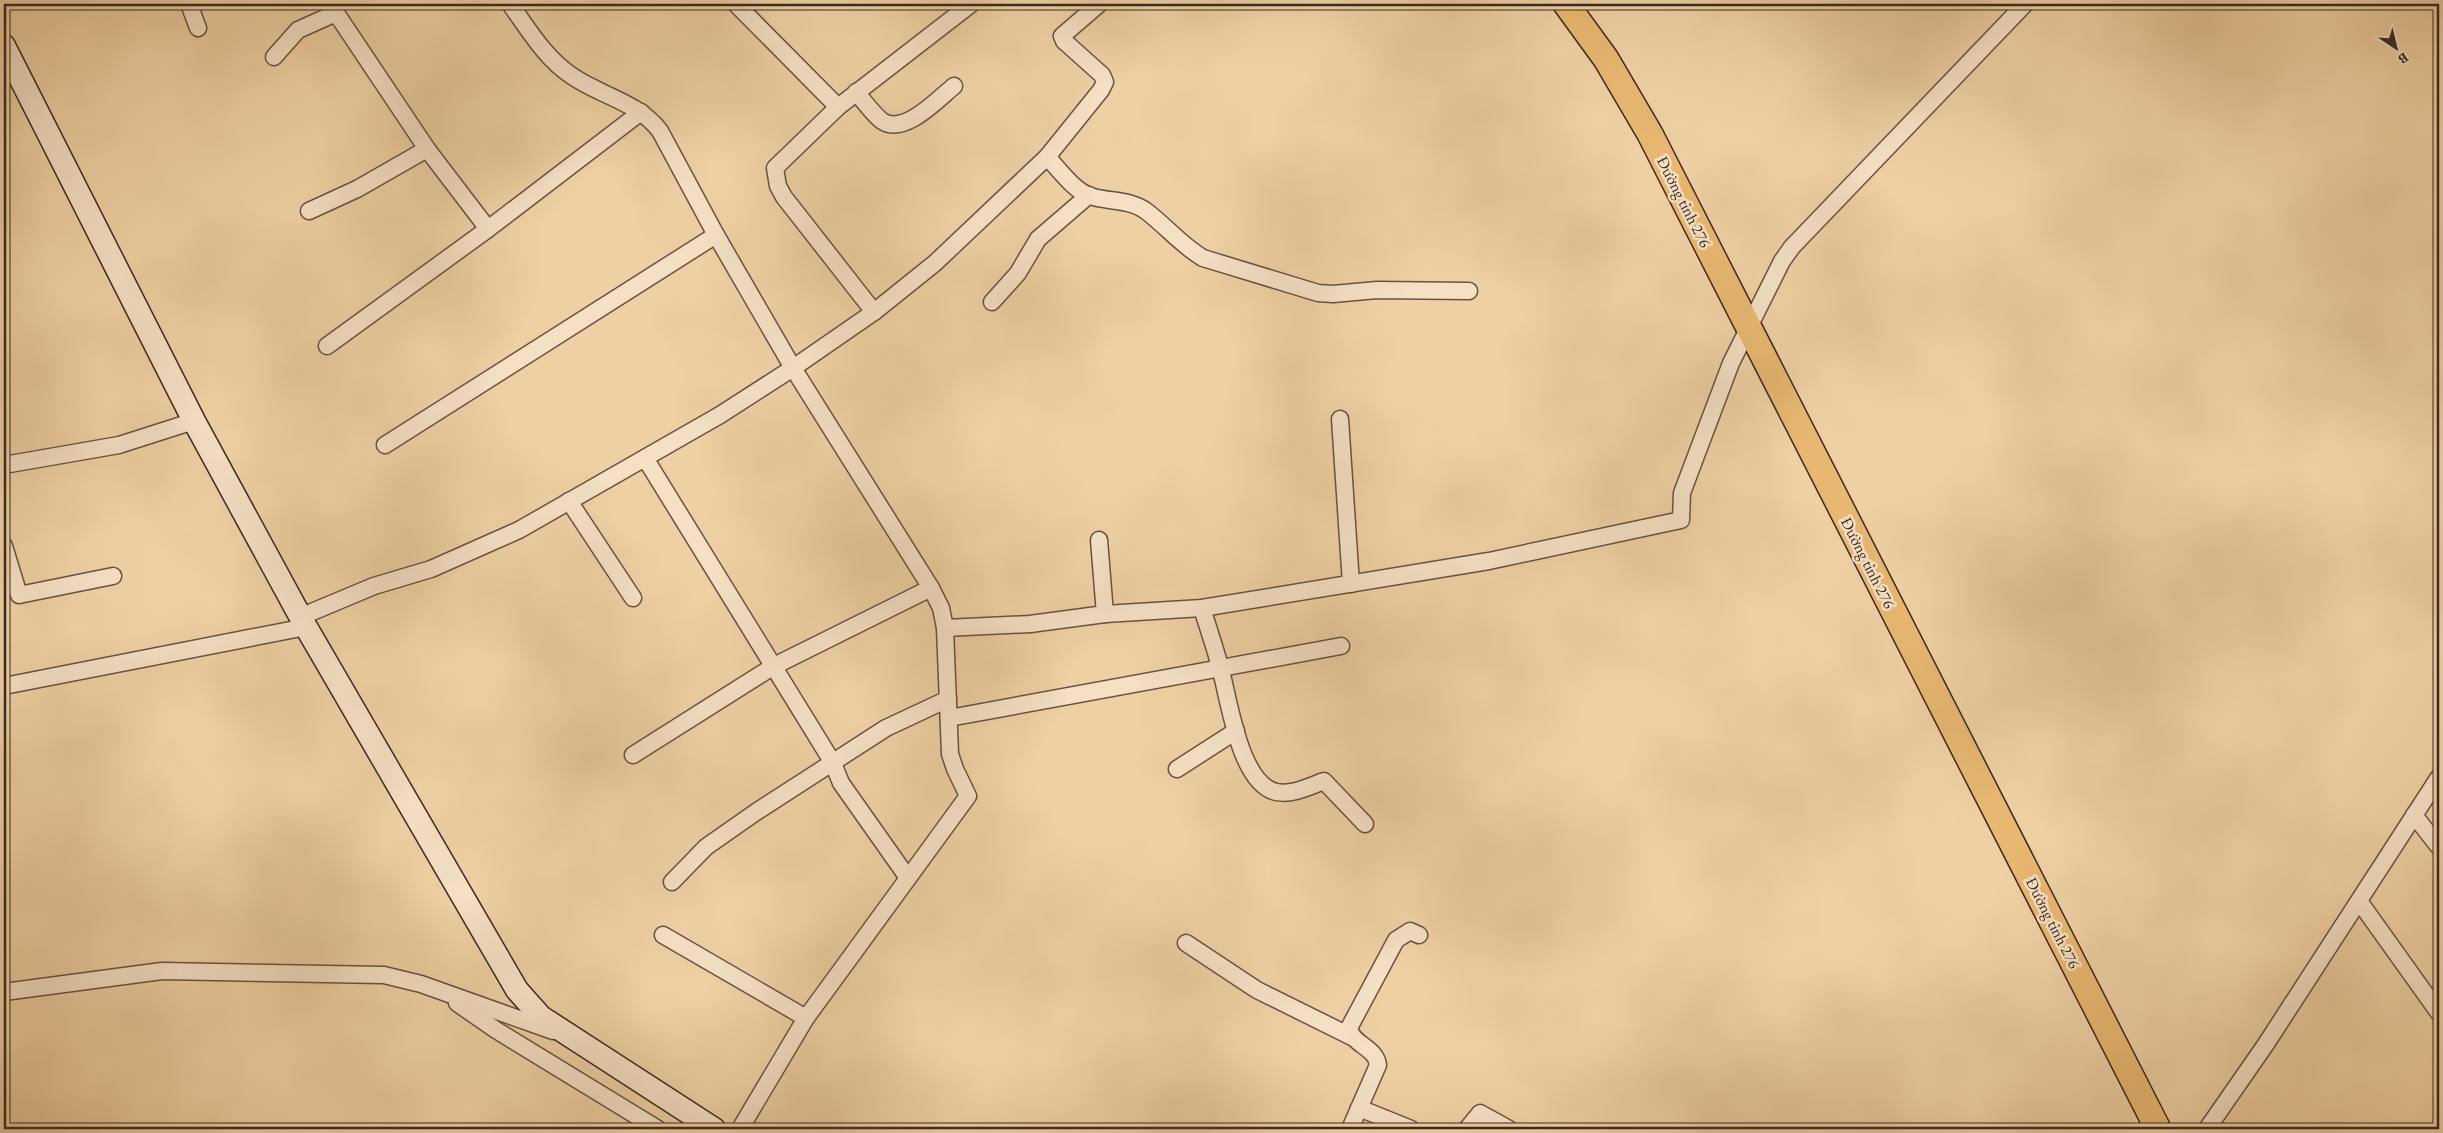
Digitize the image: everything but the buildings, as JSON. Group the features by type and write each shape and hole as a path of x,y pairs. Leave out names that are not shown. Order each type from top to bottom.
{"main road":[{"name":"Đường tỉnh 276","path":"1566,4 1602,53 1634,106 1749,327 1889,607 1969,756 2158,1129"},
{"path":"4,46 194,421 303,622 517,990 541,1017 714,1129"}],"street":[{"path":"189,4 198,28"},
{"path":"510,4 539,45 554,62 574,77 641,112 652,120 660,130 716,235 793,368 931,588 941,608 945,628 950,754 968,796 806,1018 740,1129"},
{"path":"736,4 838,107"},
{"path":"874,312 784,197 775,175 775,168 838,107 971,4"},
{"path":"4,686 303,622 374,586 431,569 519,530 720,415 793,368 874,312 936,263 1047,157 1103,86 1104,79 1102,75 1064,42 1062,36 1100,4"},
{"path":"945,628 1030,624 1105,614 1202,608 1489,561 1680,520 1682,493 1731,363 1782,260 1792,247 2025,4"},
{"path":"274,57 298,30 336,13 427,149 488,229"},
{"path":"856,92 882,121 893,125 901,125 915,117 954,86"},
{"path":"327,346 488,229 641,112"},
{"path":"309,211 357,189 427,149"},
{"path":"1047,157 1078,188 1089,195 1131,203 1145,210 1187,248 1203,258 1318,293 1333,294 1377,290 1469,291"},
{"path":"992,302 1018,273 1038,239 1089,195"},
{"path":"384,445 716,235"},
{"path":"1340,419 1351,584"},
{"path":"4,465 119,444 194,421"},
{"path":"644,458 833,763 841,783 908,878"},
{"path":"569,501 633,598"},
{"path":"1099,540 1105,614"},
{"path":"4,546 20,595 113,576"},
{"path":"634,754 774,666 931,588"},
{"path":"1202,608 1236,731 1248,764 1260,783 1275,792 1292,793 1324,781 1365,824"},
{"path":"949,718 1341,646"},
{"path":"672,882 706,848 833,763 886,728 948,699"},
{"path":"1177,769 1236,731"},
{"path":"2207,1129 2266,1044 2439,777"},
{"path":"2414,815 2439,846"},
{"path":"2359,901 2439,1013"},
{"path":"1352,1037 1349,1031 1350,1024 1396,940 1406,932 1419,935"},
{"path":"663,935 806,1018"},
{"path":"1186,943 1257,990 1352,1037 1375,1056 1378,1065 1350,1129"},
{"path":"4,992 162,971 384,974 439,990 544,1029 564,1033"},
{"path":"439,990 496,1030 658,1129"},
{"path":"1359,1108 1411,1129"},
{"path":"1467,1129 1480,1113 1509,1129"}]}
